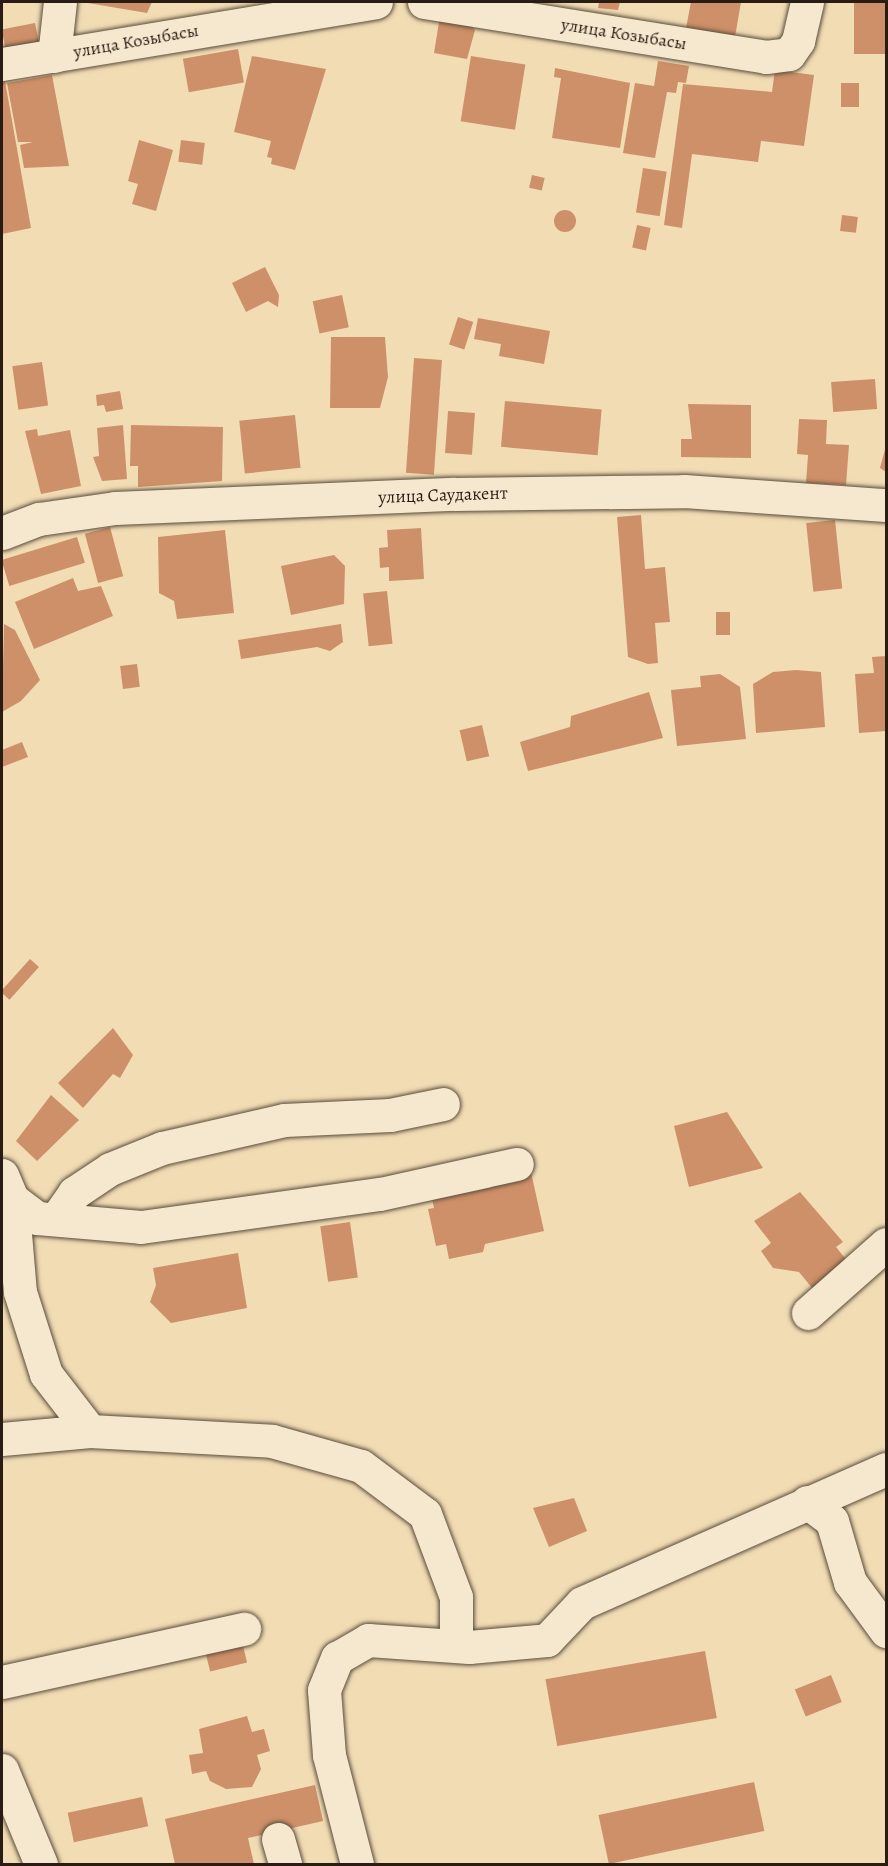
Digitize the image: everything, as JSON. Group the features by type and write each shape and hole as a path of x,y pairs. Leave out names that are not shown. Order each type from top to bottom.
{"street":[{"path":"54,56 60,2"},
{"name":"улица Козыбасы","path":"2,64 376,2"},
{"name":"улица Козыбасы","path":"424,2 766,57 789,54 806,12"},
{"name":"улица Саудакент","path":"2,533 39,519 115,508 454,494 684,491 886,505"},
{"path":"56,1219 74,1192 110,1169 162,1148 284,1120 390,1114 443,1104"},
{"path":"7,1187 37,1218 141,1227 245,1215 517,1164"},
{"path":"7,1187 20,1292 43,1364 90,1431"},
{"path":"808,1313 886,1244"},
{"path":"2,1438 90,1431 272,1442 361,1466 425,1514 456,1597 456,1645"},
{"path":"357,1864 330,1755 324,1690 337,1658 368,1640 510,1647 547,1640 582,1603 886,1469"},
{"path":"807,1502 832,1521 850,1582 886,1631"},
{"path":"2,1682 244,1629"},
{"path":"2,1770 41,1864"}],"building":[{"path":"82,2 152,2 147,13"},
{"path":"599,2 620,2 618,10 598,8"},
{"path":"691,2 741,2 735,37 686,28"},
{"path":"854,2 886,2 886,54 854,54"},
{"path":"440,16 467,21 475,30 467,59 434,53"},
{"path":"35,23 39,44 6,50 2,29"},
{"path":"238,49 244,82 189,92 183,59"},
{"path":"252,56 326,69 295,170 271,164 272,158 267,157 271,141 234,132"},
{"path":"471,56 525,65 515,130 461,121"},
{"path":"658,61 689,66 686,83 678,82 676,93 667,92 655,158 623,153 635,83 654,86"},
{"path":"555,68 630,83 620,148 552,138 561,78 554,77"},
{"path":"775,70 814,75 804,146 761,141 758,162 692,154 682,228 664,225 683,84 772,92"},
{"path":"52,75 69,166 24,168 20,145 33,142 18,142 7,83"},
{"path":"5,81 31,228 2,234 2,82"},
{"path":"841,83 859,83 859,107 841,107"},
{"path":"139,140 173,150 156,211 132,204 138,184 128,181"},
{"path":"181,140 205,143 202,165 178,162"},
{"path":"643,168 667,172 660,216 636,212"},
{"path":"532,175 545,178 542,191 529,188"},
{"path":"565,210 573,213 576,221 573,229 565,232 557,229 554,221 557,213"},
{"path":"842,215 858,217 856,233 840,231"},
{"path":"637,225 651,228 646,250 632,247"},
{"path":"265,267 279,295 278,307 268,301 246,312 232,283"},
{"path":"342,295 349,327 320,334 313,301"},
{"path":"458,317 473,322 464,350 449,345"},
{"path":"478,318 550,331 544,364 499,356 501,344 474,339"},
{"path":"331,337 385,337 388,377 380,408 330,408"},
{"path":"414,358 442,360 434,475 406,473"},
{"path":"42,362 48,406 18,410 12,366"},
{"path":"875,379 877,409 833,412 831,382"},
{"path":"120,391 123,409 106,412 104,405 97,406 96,395"},
{"path":"505,401 602,409 598,455 501,447"},
{"path":"688,404 751,405 751,458 681,457 681,439 692,439"},
{"path":"448,411 475,413 472,455 445,453"},
{"path":"295,415 301,468 245,474 239,421"},
{"path":"799,419 827,420 826,444 849,445 846,485 806,483 808,455 797,454"},
{"path":"123,425 127,479 102,481 93,457 99,456 97,428"},
{"path":"131,425 223,427 222,481 138,487 138,466 130,466"},
{"path":"37,429 38,436 70,430 81,486 41,494 25,431"},
{"path":"886,446 886,472 880,468"},
{"path":"641,515 645,569 665,567 670,622 655,623 658,663 648,664 628,657 617,517"},
{"path":"835,520 842,589 813,592 806,523"},
{"path":"110,527 123,576 98,583 85,534"},
{"path":"421,528 424,579 389,581 389,567 380,568 379,548 388,547 387,530"},
{"path":"225,530 234,613 177,619 174,601 159,593 158,537"},
{"path":"77,537 85,563 9,586 2,560"},
{"path":"334,555 345,566 344,604 291,615 281,566"},
{"path":"73,578 78,591 101,586 113,616 34,649 15,602"},
{"path":"387,591 393,644 369,646 363,594"},
{"path":"716,612 730,612 730,635 716,635"},
{"path":"4,624 15,630 40,680 21,701 2,712"},
{"path":"341,624 343,642 330,651 317,647 241,659 238,640"},
{"path":"886,656 886,731 859,733 855,674 874,673 872,657"},
{"path":"137,664 140,687 123,689 120,666"},
{"path":"796,670 821,672 825,727 756,733 753,684 773,672"},
{"path":"720,674 740,687 746,739 677,746 671,690 701,687 700,676"},
{"path":"649,692 663,738 528,771 520,742 570,727 571,716"},
{"path":"482,725 489,756 467,761 460,730"},
{"path":"22,742 28,757 2,767 2,750"},
{"path":"30,959 39,967 9,1000 2,990"},
{"path":"113,1028 133,1055 120,1078 113,1074 83,1108 58,1083"},
{"path":"51,1095 79,1120 37,1161 16,1141"},
{"path":"727,1112 763,1168 689,1187 674,1126"},
{"path":"531,1172 544,1231 485,1244 483,1252 449,1259 446,1244 436,1246 428,1209 434,1208 431,1194"},
{"path":"800,1192 843,1242 836,1247 852,1267 817,1294 799,1272 773,1268 761,1251 771,1243 754,1221"},
{"path":"350,1222 358,1277 328,1282 320,1226"},
{"path":"238,1253 247,1308 171,1323 150,1302 156,1285 153,1268"},
{"path":"574,1498 587,1531 549,1547 533,1508"},
{"path":"242,1642 247,1662 210,1672 205,1651"},
{"path":"705,1651 717,1718 557,1746 545,1679"},
{"path":"831,1675 842,1702 806,1716 795,1690"},
{"path":"247,1716 252,1732 264,1729 270,1751 257,1755 261,1769 252,1787 226,1789 210,1781 206,1771 192,1774 189,1755 203,1753 199,1729"},
{"path":"754,1782 764,1831 609,1864 598,1815"},
{"path":"315,1785 323,1821 248,1838 254,1864 175,1864 165,1819"},
{"path":"142,1797 148,1826 74,1842 68,1813"}]}
